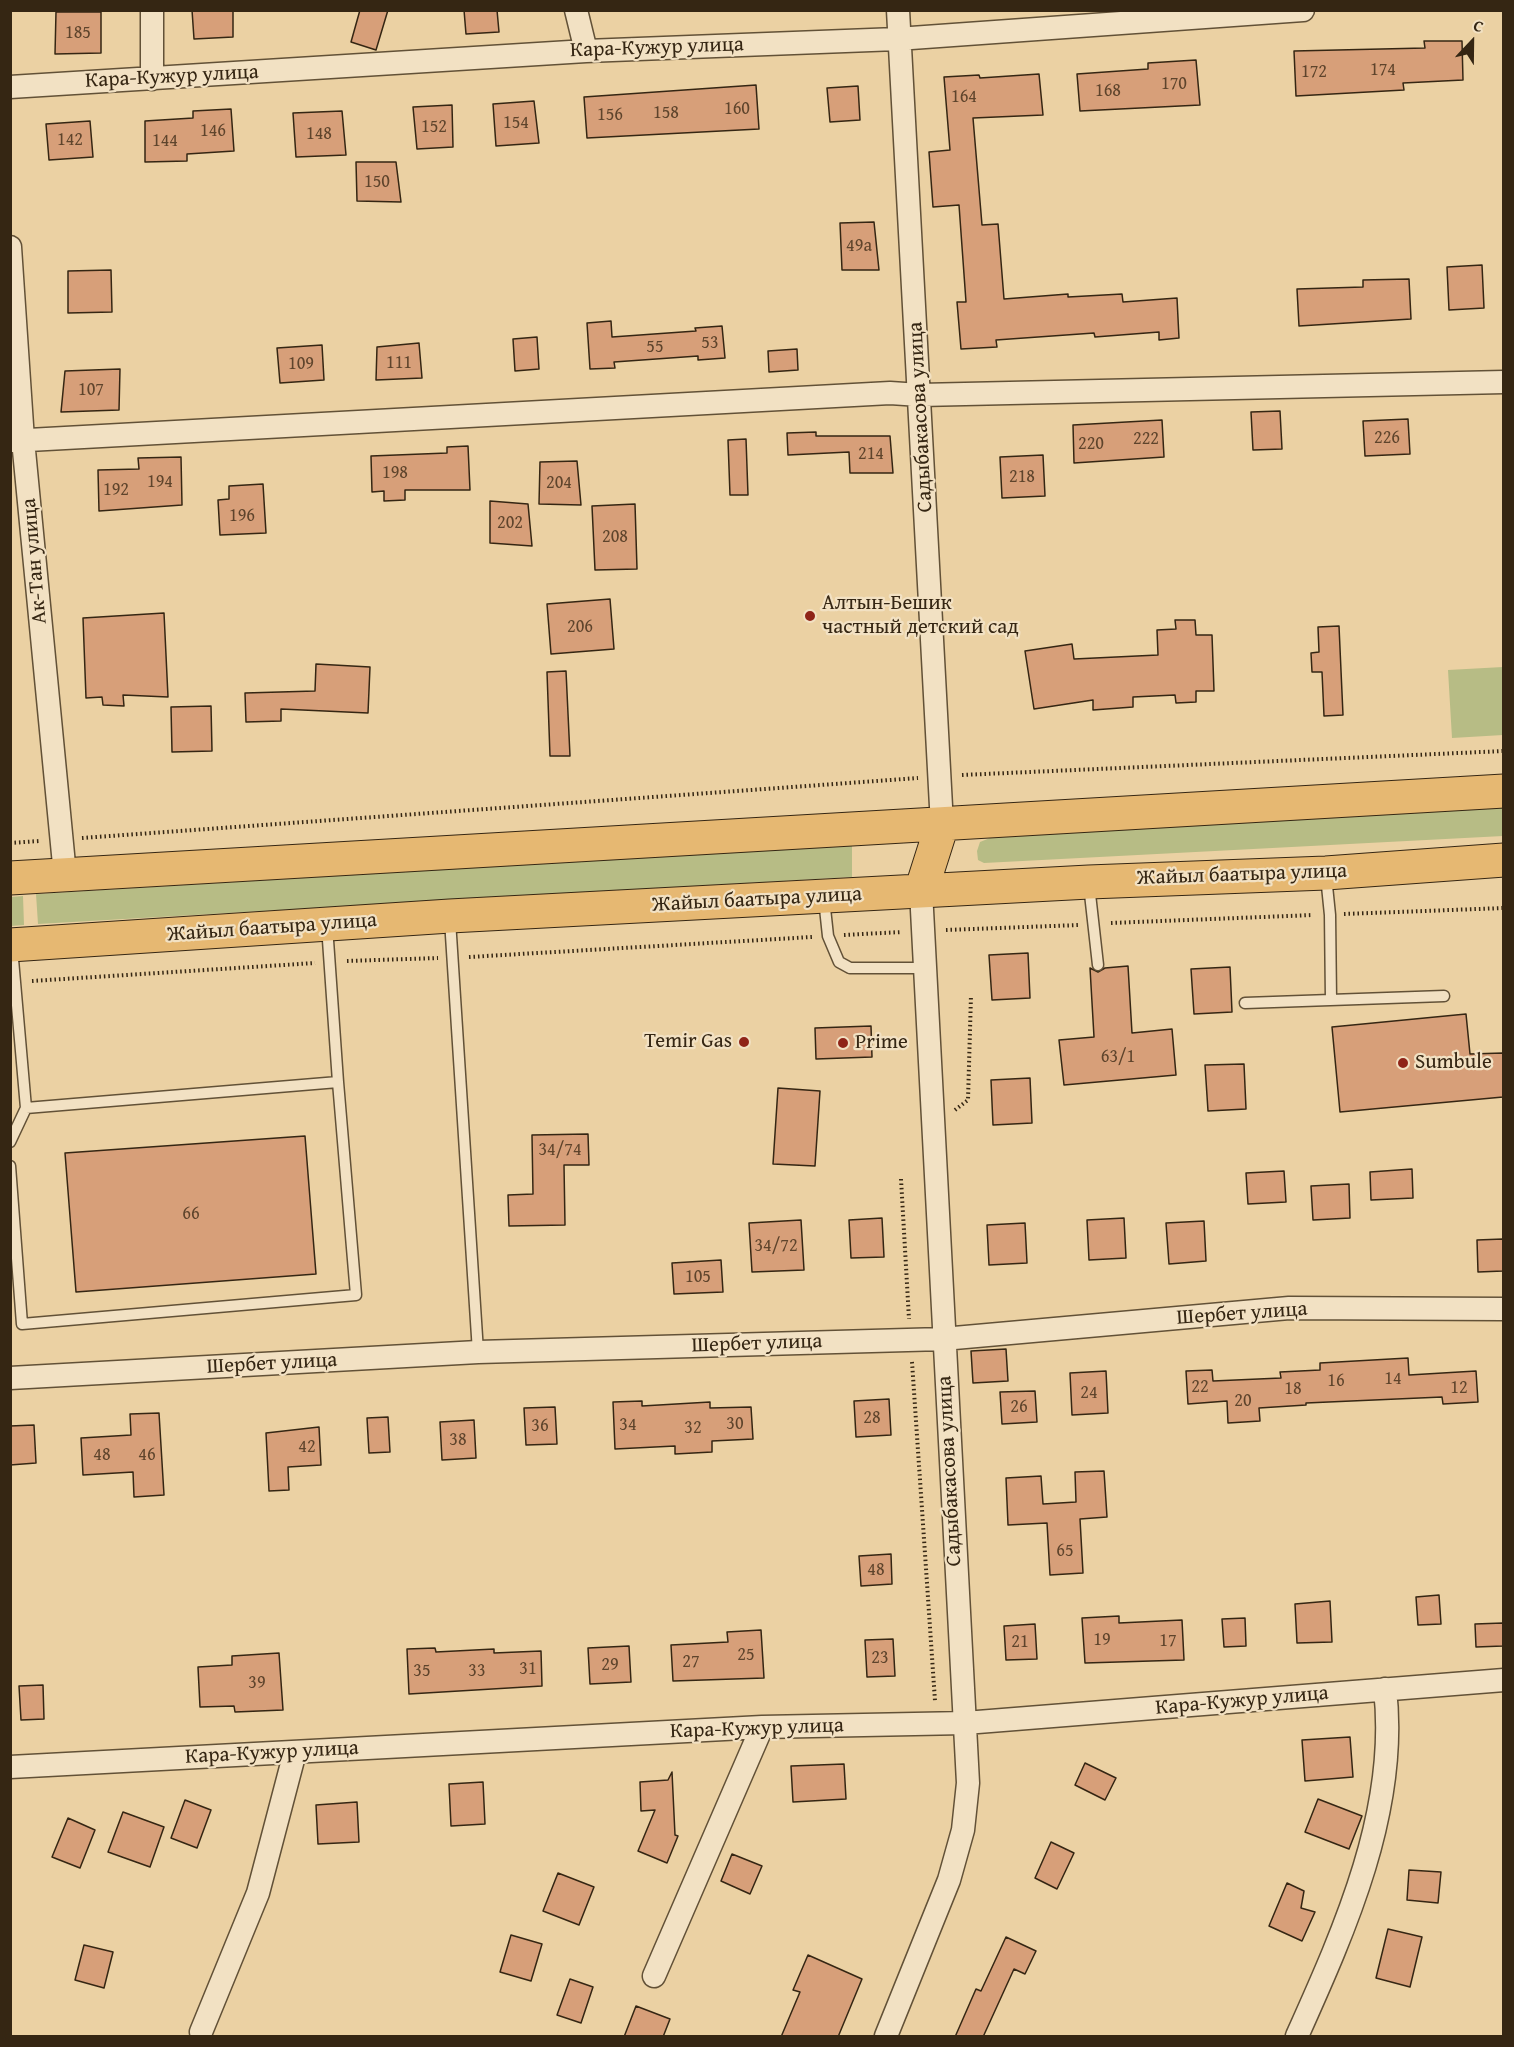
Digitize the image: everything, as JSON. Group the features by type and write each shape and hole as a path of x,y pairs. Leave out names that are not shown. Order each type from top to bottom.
{"main road":[{"path":"10,878 1503,791"},
{"path":"921,891 942,825"},
{"name":"Жайыл баатыра улица","path":"11,945 450,916 1089,882 1326,873 1503,860"}],"street":[{"path":"152,10 152,79"},
{"path":"576,10 586,51"},
{"name":"Садыбакасова улица","path":"898,10 897,39 920,395 942,825"},
{"name":"Кара-Кужур улица","path":"10,87 586,51 897,39 1303,10"},
{"name":"Ак-Тан улица","path":"10,247 17,440 65,874"},
{"path":"17,440 890,393 920,395 1503,382"},
{"name":"Садыбакасова улица","path":"886,2037 949,1880 963,1830 968,1783 921,891"},
{"name":"Шербет улица","path":"10,1378 478,1352 943,1339 1289,1308 1503,1309"},
{"name":"Кара-Кужур улица","path":"10,1767 762,1727 965,1723 1503,1680"},
{"path":"1298,2037 1358,1887 1381,1795 1389,1724 1385,1689"},
{"path":"654,1976 762,1727"},
{"path":"201,2032 258,1893 295,1752"}],"lane":[{"path":"1326,873 1330,915 1331,1000"},
{"path":"1089,882 1098,965"},
{"path":"824,897 828,936 839,962 850,968 925,968"},
{"path":"450,916 478,1352"},
{"path":"10,1166 22,1324 356,1295 327,924"},
{"path":"10,1142 26,1108 11,945"},
{"path":"1245,1003 1444,996"},
{"path":"26,1108 338,1083"}],"path":[{"path":"10,843 939,776 1503,752"},
{"path":"15,983 330,962 452,958 923,931 1503,908"},
{"path":"955,1122 954,1111 968,1100 971,995"},
{"path":"901,1179 909,1322"},
{"path":"912,1355 935,1701"}],"green space":[{"path":"1503,667 1503,735 1452,738 1448,670"},
{"path":"1503,807 1503,836 984,863 978,860 977,851 980,842 990,838"},
{"path":"852,845 852,877 38,924 36,894"},
{"path":"23,896 24,925 11,926 11,897"}],"building":[{"path":"192,10 233,10 233,37 194,39"},
{"path":"360,10 388,10 376,50 351,42"},
{"path":"464,10 497,10 499,32 466,34"},
{"path":"56,12 101,12 101,53 55,54"},
{"path":"1424,41 1462,41 1463,80 1403,83 1404,90 1296,96 1294,51 1425,48"},
{"path":"1196,60 1200,105 1080,111 1077,74 1148,69 1148,63"},
{"path":"1039,74 1043,115 973,118 982,225 998,224 1004,299 1068,294 1068,297 1122,294 1123,302 1177,298 1179,338 1159,340 1159,332 1095,337 1094,333 996,340 997,347 961,349 957,302 966,302 959,205 933,207 929,152 950,150 944,77 979,75 980,78"},
{"path":"756,85 759,129 587,138 584,97"},
{"path":"858,86 860,120 830,122 827,88"},
{"path":"534,101 539,143 496,146 493,104"},
{"path":"452,105 453,147 417,149 413,107"},
{"path":"231,109 234,151 187,154 187,161 145,162 145,121 193,118 193,111"},
{"path":"342,111 346,155 296,157 293,113"},
{"path":"90,121 93,157 49,160 46,124"},
{"path":"356,162 396,162 401,202 357,201"},
{"path":"874,222 879,270 842,270 840,223"},
{"path":"1482,265 1484,308 1449,310 1447,267"},
{"path":"111,270 112,312 68,313 68,271"},
{"path":"1409,279 1411,319 1299,326 1297,289 1363,287 1363,280"},
{"path":"611,321 612,337 696,331 695,328 722,326 725,358 698,360 698,356 614,362 615,368 590,369 587,323"},
{"path":"537,337 539,369 515,371 513,339"},
{"path":"419,343 422,378 376,380 377,347"},
{"path":"322,345 324,380 280,383 277,348"},
{"path":"797,349 798,370 769,372 768,351"},
{"path":"120,369 119,410 61,412 65,371"},
{"path":"1280,411 1282,449 1253,450 1251,412"},
{"path":"1408,419 1410,454 1365,456 1363,421"},
{"path":"1162,420 1164,457 1074,463 1073,425"},
{"path":"816,432 816,436 890,436 893,473 850,473 849,452 788,455 787,433"},
{"path":"746,439 748,495 730,495 728,440"},
{"path":"468,446 470,490 405,490 405,500 384,501 384,491 372,492 371,456 447,453 447,447"},
{"path":"1043,455 1045,496 1002,498 1000,457"},
{"path":"181,457 182,505 99,511 98,470 139,469 138,458"},
{"path":"577,461 581,505 539,504 540,462"},
{"path":"263,484 266,533 220,535 218,500 229,499 229,486"},
{"path":"490,501 528,504 532,546 490,543"},
{"path":"635,504 637,569 595,570 592,506"},
{"path":"610,599 614,649 551,654 547,604"},
{"path":"164,613 168,697 123,695 124,706 103,705 102,697 86,698 83,618"},
{"path":"1175,620 1195,620 1196,635 1212,635 1214,691 1196,691 1196,702 1176,703 1175,695 1133,697 1133,707 1093,710 1093,700 1034,709 1025,651 1072,644 1074,659 1158,655 1157,630 1176,629"},
{"path":"1339,626 1343,715 1324,716 1322,672 1312,672 1311,653 1319,652 1318,627"},
{"path":"316,664 370,667 368,713 281,709 281,721 246,722 245,693 315,691"},
{"path":"566,671 570,756 550,756 547,672"},
{"path":"211,706 212,751 172,752 171,707"},
{"path":"1028,953 1030,998 992,1000 989,955"},
{"path":"1128,966 1132,1033 1172,1029 1176,1075 1064,1085 1059,1040 1094,1037 1090,968 1098,972 1105,968"},
{"path":"1230,967 1232,1012 1194,1014 1191,969"},
{"name":"Sumbule","path":"1466,1014 1470,1054 1503,1053 1503,1097 1340,1112 1332,1027"},
{"name":"Prime","path":"871,1026 872,1057 816,1059 815,1028"},
{"path":"1244,1064 1246,1109 1208,1111 1205,1065"},
{"path":"1030,1078 1032,1123 993,1125 991,1080"},
{"path":"778,1088 820,1091 815,1166 773,1164"},
{"path":"588,1134 589,1165 564,1165 565,1225 509,1226 508,1195 533,1194 532,1135"},
{"path":"305,1136 316,1274 76,1292 65,1153"},
{"path":"1412,1169 1413,1198 1371,1200 1370,1172"},
{"path":"1284,1171 1286,1202 1248,1204 1246,1173"},
{"path":"1349,1184 1350,1218 1313,1220 1311,1186"},
{"path":"882,1218 884,1257 851,1258 849,1220"},
{"path":"1124,1218 1126,1258 1089,1260 1087,1220"},
{"path":"801,1220 804,1270 752,1272 749,1223"},
{"path":"1204,1221 1206,1261 1169,1264 1166,1223"},
{"path":"1025,1223 1027,1263 989,1265 987,1225"},
{"path":"1503,1239 1503,1271 1478,1272 1477,1240"},
{"path":"721,1260 723,1292 674,1294 672,1263"},
{"path":"1006,1349 1008,1381 973,1383 971,1351"},
{"path":"1408,1358 1409,1375 1476,1371 1478,1402 1443,1404 1442,1397 1306,1403 1306,1405 1259,1408 1260,1421 1228,1423 1227,1401 1188,1404 1186,1371 1212,1370 1213,1381 1281,1378 1280,1372 1320,1370 1320,1363"},
{"path":"1106,1371 1108,1413 1072,1415 1070,1373"},
{"path":"1035,1391 1037,1422 1002,1424 1000,1392"},
{"path":"889,1399 891,1435 856,1437 854,1401"},
{"path":"642,1401 642,1406 710,1402 710,1408 751,1407 753,1439 712,1441 712,1452 675,1454 675,1446 615,1449 613,1402"},
{"path":"555,1407 557,1444 526,1445 524,1408"},
{"path":"159,1413 164,1495 134,1497 133,1472 83,1475 81,1438 131,1435 130,1414"},
{"path":"388,1417 390,1452 369,1453 367,1418"},
{"path":"474,1420 476,1458 442,1460 440,1422"},
{"path":"34,1425 36,1463 10,1465 10,1426"},
{"path":"319,1427 321,1465 288,1467 289,1490 269,1491 266,1433"},
{"path":"1104,1471 1107,1517 1080,1519 1083,1573 1050,1575 1047,1523 1008,1525 1006,1478 1041,1476 1043,1504 1076,1502 1075,1472"},
{"path":"891,1554 892,1584 861,1586 859,1556"},
{"path":"1439,1595 1441,1624 1418,1625 1416,1597"},
{"path":"1330,1601 1332,1642 1297,1643 1295,1604"},
{"path":"1119,1616 1119,1623 1182,1620 1184,1660 1085,1663 1082,1618"},
{"path":"1245,1618 1246,1646 1224,1647 1222,1619"},
{"path":"1503,1623 1503,1646 1476,1647 1475,1624"},
{"path":"1035,1624 1037,1659 1006,1660 1004,1626"},
{"path":"761,1630 764,1678 673,1681 671,1645 728,1642 727,1632"},
{"path":"893,1639 895,1676 867,1677 865,1640"},
{"path":"629,1646 631,1682 590,1684 588,1648"},
{"path":"435,1648 436,1652 494,1649 494,1653 541,1651 542,1686 409,1694 407,1649"},
{"path":"279,1653 283,1710 235,1712 234,1706 200,1707 198,1667 232,1665 232,1656"},
{"path":"43,1685 44,1719 21,1720 19,1686"},
{"path":"1350,1737 1353,1777 1305,1781 1302,1740"},
{"path":"1085,1763 1116,1778 1105,1800 1075,1785"},
{"path":"844,1764 846,1799 793,1802 791,1766"},
{"path":"672,1772 675,1835 678,1836 667,1863 638,1851 655,1810 641,1811 640,1782 668,1780"},
{"path":"483,1782 485,1824 451,1826 449,1784"},
{"path":"1318,1799 1362,1816 1349,1849 1305,1832"},
{"path":"185,1800 211,1810 197,1848 171,1838"},
{"path":"357,1802 359,1842 318,1844 316,1805"},
{"path":"123,1812 164,1827 150,1867 108,1852"},
{"path":"68,1818 95,1830 80,1868 52,1857"},
{"path":"1051,1842 1074,1853 1057,1889 1035,1878"},
{"path":"732,1854 762,1866 750,1894 721,1881"},
{"path":"1409,1870 1441,1872 1438,1903 1407,1900"},
{"path":"558,1873 594,1887 579,1925 543,1911"},
{"path":"1287,1883 1304,1891 1301,1908 1315,1912 1302,1941 1269,1926"},
{"path":"1388,1929 1422,1937 1410,1987 1376,1978"},
{"path":"511,1935 542,1944 531,1981 500,1972"},
{"path":"1006,1937 1036,1951 1025,1974 1014,1969 983,2037 955,2037 976,1989 981,1991"},
{"path":"84,1945 113,1952 104,1988 75,1980"},
{"path":"808,1955 862,1979 838,2037 781,2037 800,1992 793,1990"},
{"path":"570,1979 593,1987 581,2023 557,2015"},
{"path":"636,2006 670,2019 663,2037 624,2037"}],"place":[{"name":"Алтын-Бешик частный детский сад","path":"810,616"},
{"name":"Temir Gas","path":"744,1042"},
{"name":"Prime","path":"843,1043"},
{"name":"Sumbule","path":"1403,1063"}]}
